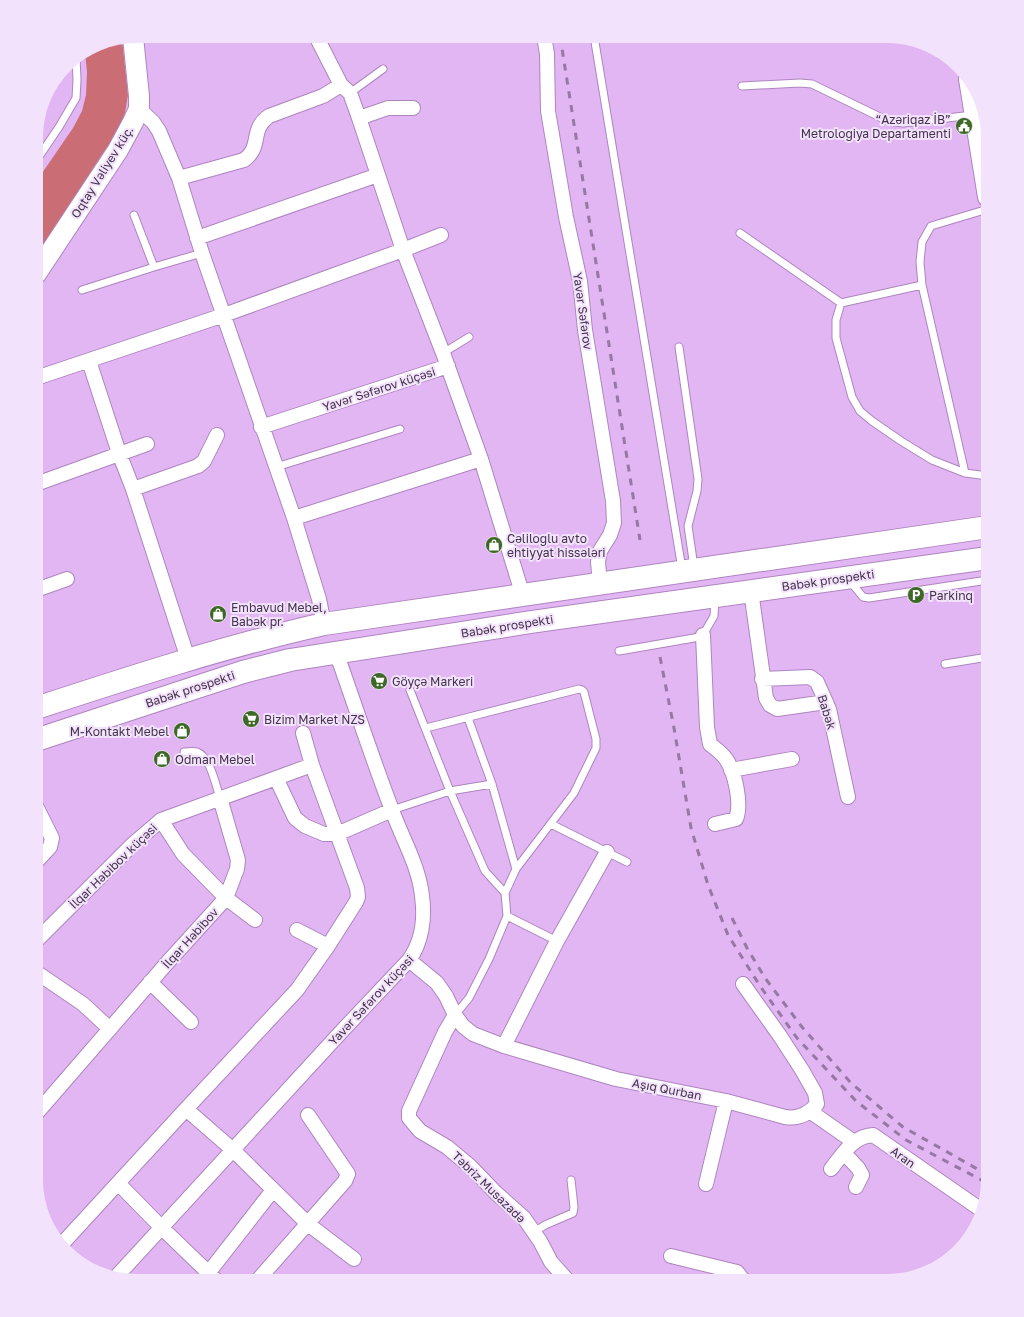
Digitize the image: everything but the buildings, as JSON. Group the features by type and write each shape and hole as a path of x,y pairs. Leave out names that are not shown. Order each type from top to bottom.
{"main road":[{"path":"43,706 188,659 324,624 981,528"},
{"name":"Babək prospekti","path":"43,738 243,672 290,660 715,595 981,559"}],"street":[{"name":"Oqtay Vəliyev küç.","path":"43,263 118,150 139,109 134,43"},
{"path":"320,43 346,89 360,118 403,250 448,366"},
{"name":"Yavər Səfərov","path":"545,43 547,54 548,111 566,217 580,281 585,330 613,500 614,523 610,535 600,551 598,562 600,584"},
{"path":"179,178 244,160 251,155 254,149 257,130 261,121 268,116 346,89"},
{"path":"972,98 981,152"},
{"path":"360,118 388,108 413,108"},
{"path":"139,109 153,122 159,131 179,178 202,253 261,427 294,518 324,624"},
{"path":"197,238 378,175"},
{"path":"43,376 224,315 441,235"},
{"path":"89,361 119,454 133,489 188,659"},
{"name":"Yavər Səfərov küçəsi","path":"261,427 448,366 481,460 522,596"},
{"path":"133,489 198,466 204,460 217,434"},
{"path":"43,481 147,444"},
{"path":"294,518 481,460"},
{"path":"43,588 67,579"},
{"path":"751,590 762,679 766,698 770,705 777,709 826,702"},
{"path":"703,636 707,727 710,744 720,751 727,760 735,783 739,812 736,819 715,824"},
{"name":"Yavər Səfərov küçəsi","path":"121,1272 341,1032 410,960 416,950 420,937 423,917 422,896 416,868 392,810 336,652"},
{"name":"Babək","path":"762,679 810,677 817,682 829,709 848,797"},
{"path":"65,1241 186,1108 297,990 328,946 356,902 358,897 357,888 312,766 303,733"},
{"path":"731,770 792,759"},
{"name":"İlqar Həbibov küçəsi","path":"43,934 133,844 161,820 312,766"},
{"path":"276,778 295,818 306,826 324,834 337,834 392,810"},
{"path":"220,798 238,860 237,869 226,898 255,920"},
{"path":"43,820 52,838 50,847 43,854"},
{"name":"İlqar Həbibov","path":"43,1106 150,982 226,898 183,854 161,820"},
{"path":"504,1046 557,942 607,852"},
{"path":"297,930 328,946"},
{"name":"Aşıq Qurban","path":"410,960 437,983 463,1026 474,1034 504,1046 616,1079 726,1101 785,1118 794,1118 811,1112"},
{"path":"43,977 83,1004 110,1029"},
{"path":"150,982 191,1022"},
{"path":"743,984 780,1036 815,1093 817,1104 811,1112 854,1142"},
{"name":"Təbriz Musazadə","path":"455,1015 445,1032 409,1111 409,1118 420,1131 447,1147 471,1167 496,1194 524,1218 534,1232 551,1262 562,1274"},
{"path":"706,1184 726,1101"},
{"path":"186,1108 232,1150 308,1224 354,1259"},
{"path":"263,1274 345,1181 348,1174 308,1115"},
{"name":"Aran","path":"831,1169 854,1142 864,1135 873,1135 977,1207"},
{"path":"844,1153 858,1168 862,1175 856,1187"},
{"path":"118,1183 205,1274"},
{"path":"212,1274 273,1190"},
{"path":"671,1256 737,1272 739,1274"}],"lane":[{"path":"595,43 689,570"},
{"path":"43,151 76,98 76,65"},
{"path":"346,89 383,69"},
{"path":"742,86 800,83 812,84 888,121 903,122 975,114"},
{"path":"965,473 922,285 920,262 922,242 931,226 981,211"},
{"path":"134,215 154,267"},
{"path":"740,233 841,303 922,285"},
{"path":"82,290 202,253"},
{"path":"841,303 836,320 836,338 852,397 860,411 895,437 932,460 965,473 981,475"},
{"path":"443,353 469,337"},
{"path":"679,347 698,479 697,491 688,526 689,570"},
{"path":"276,467 400,429"},
{"path":"847,577 863,597 869,598 981,581"},
{"path":"619,651 703,636 714,616 715,595"},
{"path":"945,664 981,658"},
{"path":"426,728 579,689 584,692 596,739 596,748 574,793 516,869 505,893 507,916 489,959 469,998 455,1015"},
{"path":"410,690 450,792 485,871 505,893"},
{"path":"468,718 492,784 516,869"},
{"path":"184,752 197,752 203,755 208,761 220,798"},
{"path":"392,810 450,792 492,784"},
{"path":"551,824 627,862"},
{"path":"507,916 557,942"},
{"path":"534,1232 546,1225 569,1216 572,1213 574,1207 571,1180"}],"shaded area":[{"path":"123,44 128,95 125,113 118,130 43,245 43,172 73,128 82,111 86,95 87,72 86,59 107,48"}],"railway":[{"path":"561,43 640,540"},
{"path":"660,657 691,828 708,885 728,935 760,986 797,1038 856,1101 906,1140 981,1180"},
{"path":"732,918 747,948 765,978 802,1027 851,1083 903,1127 981,1171"}],"place":[{"name":"“Azəriqaz İB” Metrologiya Departamenti","path":"964,126"},
{"name":"Cəliloğlu avto ehtiyyat hissələri","path":"494,545"},
{"name":"Parkinq","path":"916,595"},
{"name":"Embavud Mebel, Babək pr.","path":"218,614"},
{"name":"Göyçə Markeri","path":"379,681"},
{"name":"Bizim Market NZS","path":"251,719"},
{"name":"M-Kontakt Mebel","path":"182,731"},
{"name":"Odman Mebel","path":"162,759"}]}
